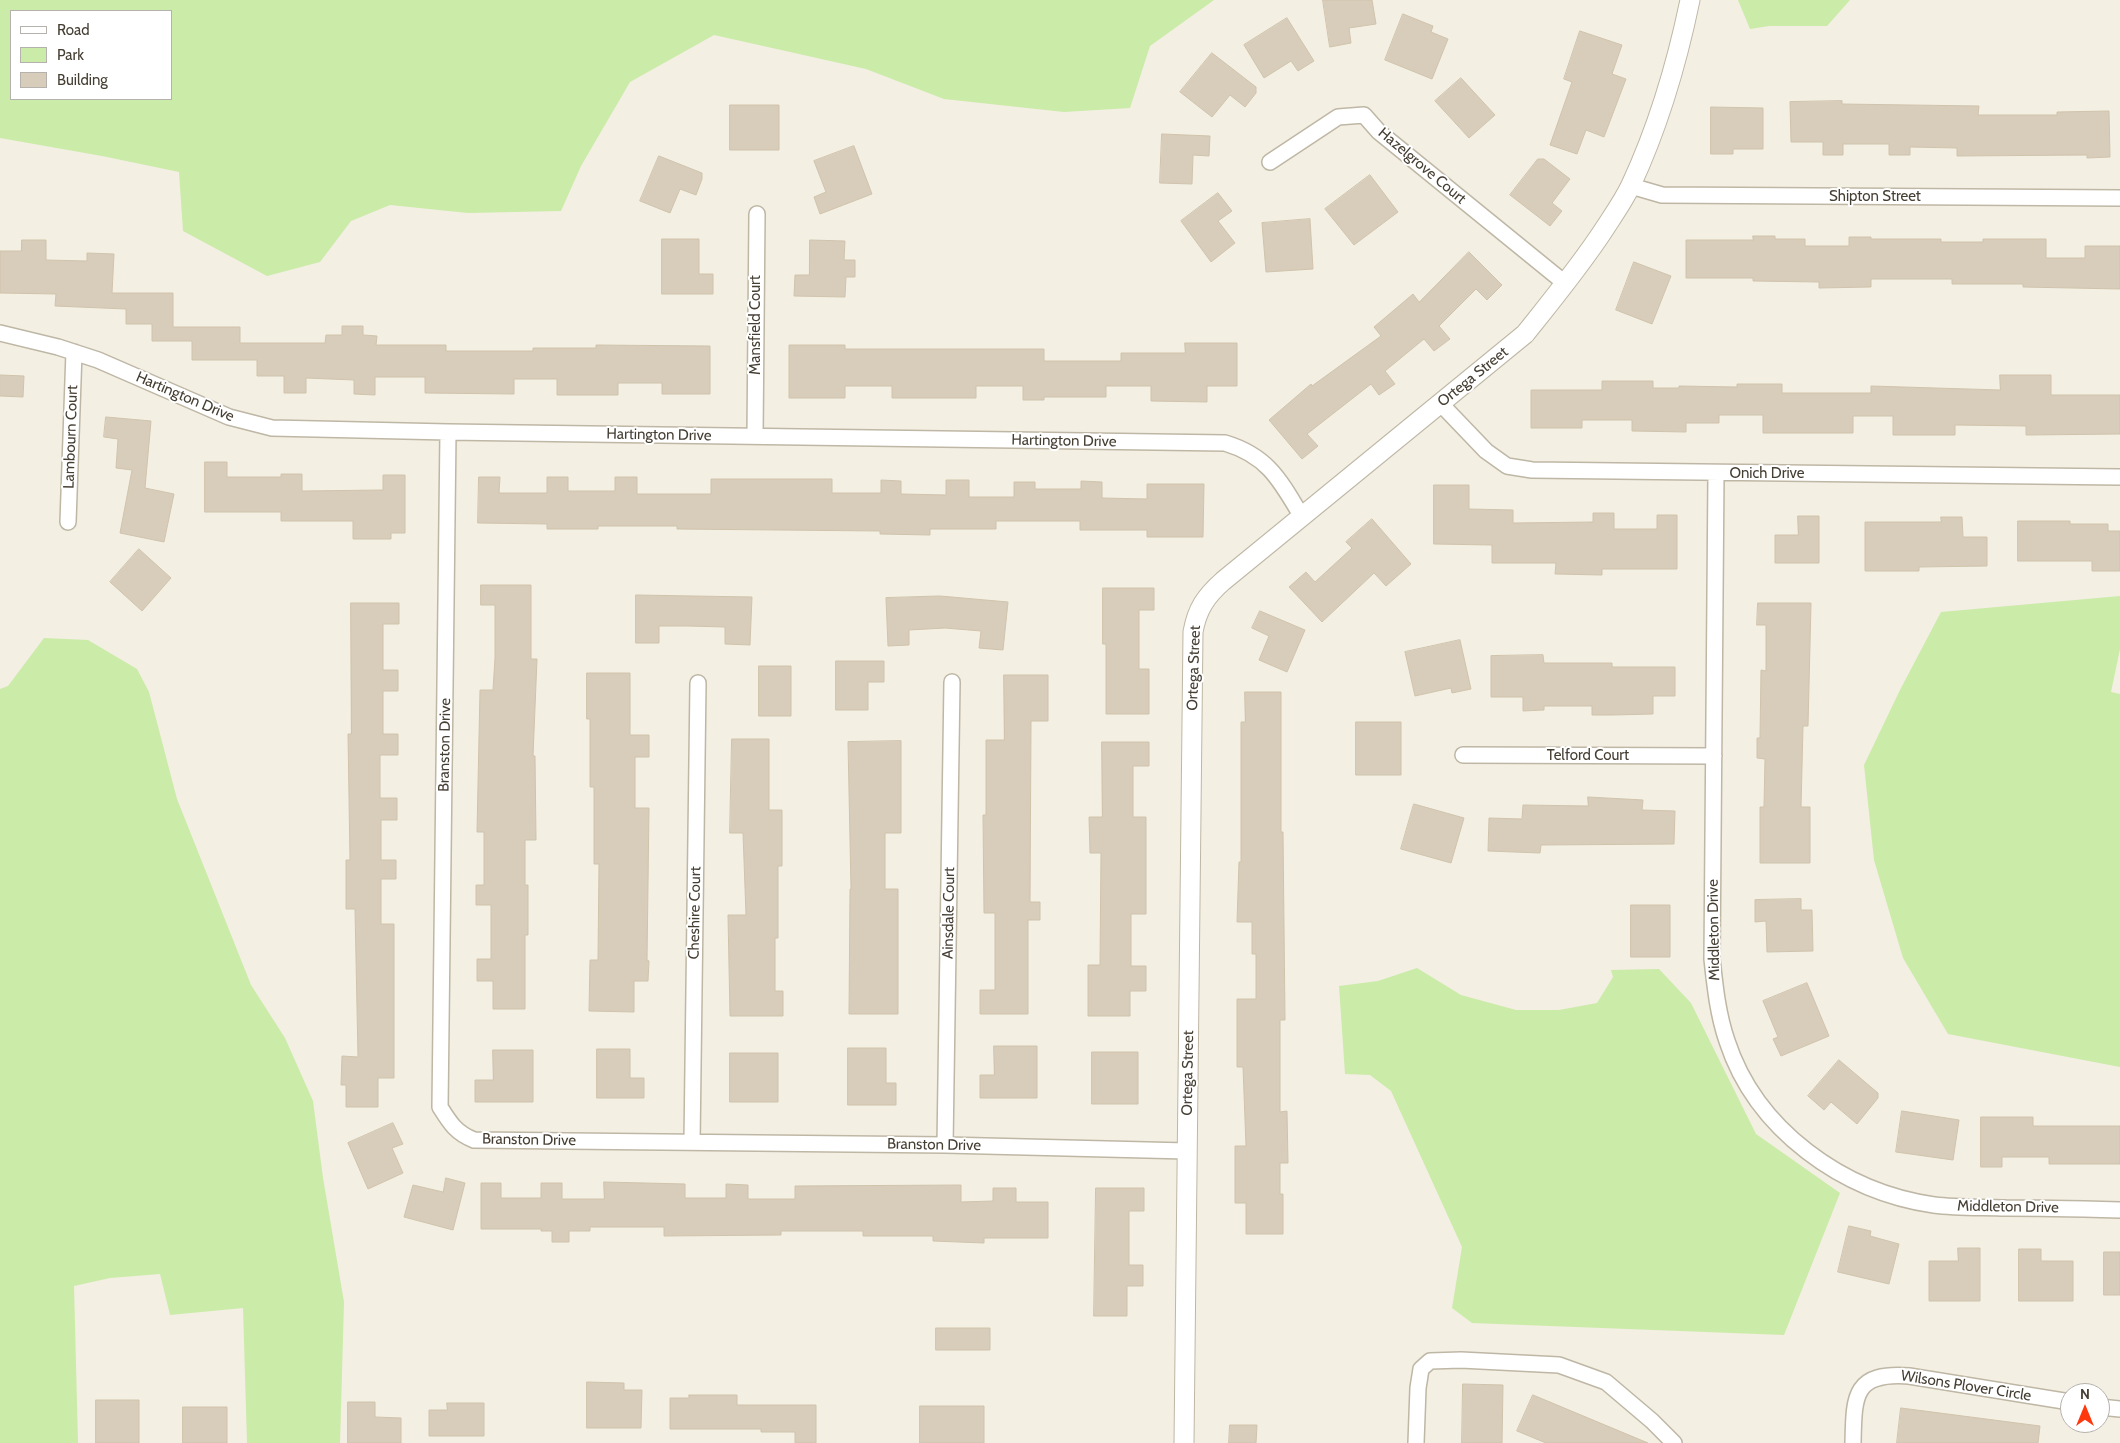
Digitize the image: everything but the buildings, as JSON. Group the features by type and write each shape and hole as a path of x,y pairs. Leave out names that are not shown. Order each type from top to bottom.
{"street":[{"name":"Ortega Street","path":"1184,1443 1193,632 1196,614 1207,596 1223,581 1525,334 1566,284 1581,265 1631,186 1664,102 1683,36 1690,0"},
{"name":"Hazelgrove Court","path":"1270,162 1338,117 1364,115 1379,132 1566,284"},
{"name":"Shipton Street","path":"1631,186 1662,195 2120,198"},
{"name":"Mansfield Court","path":"755,436 757,214"},
{"name":"Hartington Drive","path":"0,333 98,360 229,417 272,428 1225,443 1239,447 1258,457 1284,486 1302,517"},
{"name":"Lambourn Court","path":"68,522 74,352"},
{"name":"Onich Drive","path":"1440,403 1486,451 1507,466 1532,470 1565,472 2120,477"},
{"name":"Branston Drive","path":"448,432 440,1107 451,1125 461,1135 474,1140 945,1145 1186,1151"},
{"name":"Middleton Drive","path":"1716,473 1712,959 1716,997 1727,1042 1745,1080 1762,1108 1812,1156 1839,1173 1868,1187 1897,1197 1934,1205 2120,1210"},
{"name":"Ainsdale Court","path":"945,1145 952,682"},
{"name":"Cheshire Court","path":"692,1142 698,683"},
{"name":"Telford Court","path":"1463,755 1714,756"},
{"path":"1416,1443 1418,1388 1421,1370 1430,1361 1461,1360 1559,1365 1606,1382 1652,1421 1674,1443"},
{"name":"Wilsons Plover Circle","path":"1853,1443 1854,1406 1860,1389 1873,1378 1890,1375 1909,1376 2060,1400"}],"green space":[{"path":"0,0 1214,0 1150,46 1130,108 1064,112 944,99 866,69 714,35 630,82 581,166 561,211 468,213 390,205 351,221 320,262 267,276 183,231 179,172 0,138"},
{"path":"1738,0 1850,0 1827,26 1769,26 1750,29"},
{"path":"2120,596 2120,649 2111,692 2120,694 2120,1067 1948,1034 1903,958 1874,860 1864,765 1900,690 1941,612"},
{"path":"44,638 88,640 137,669 149,692 177,799 251,985 285,1038 313,1101 323,1178 344,1302 340,1443 247,1443 243,1308 170,1315 160,1274 110,1278 74,1286 78,1443 0,1443 0,689 8,686"},
{"path":"1417,968 1461,995 1516,1010 1559,1010 1597,1003 1613,977 1611,970 1659,969 1691,1003 1756,1134 1840,1193 1784,1335 1472,1323 1452,1308 1462,1247 1391,1091 1370,1075 1345,1074 1339,986 1378,981"}]}
